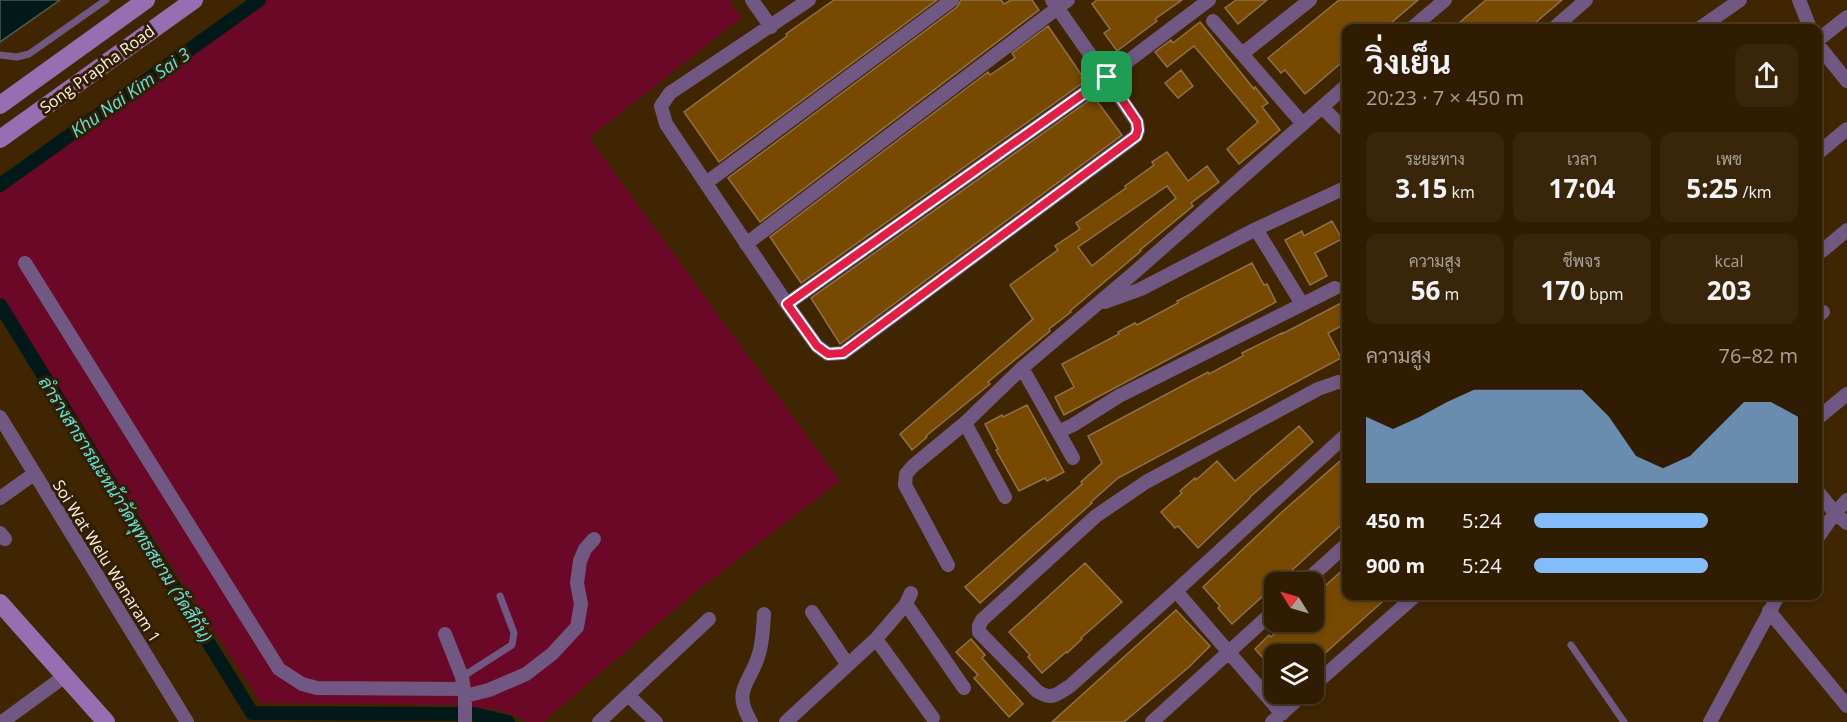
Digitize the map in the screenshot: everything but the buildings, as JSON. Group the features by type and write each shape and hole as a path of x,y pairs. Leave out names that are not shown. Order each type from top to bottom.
{"main road":[{"name":"Song Prapha Road","path":"0,105 146,0"},
{"name":"Song Prapha Road","path":"0,139 194,0"},
{"path":"1,606 106,722"}],"street":[{"path":"752,0 771,27"},
{"path":"746,244 1059,3 1137,122 1138,130 1136,136 843,353 828,354 817,346 746,244 666,123 661,106 670,93 808,0"},
{"path":"706,183 952,0"},
{"path":"787,304 1107,77 1209,0"},
{"path":"1242,54 1310,0"},
{"path":"1417,24 1445,0"},
{"path":"1559,24 1586,0"},
{"path":"1706,24 1740,0"},
{"path":"1799,0 1808,24"},
{"path":"1822,37 1847,17"},
{"path":"1213,21 1303,124"},
{"path":"1822,50 1847,81"},
{"path":"948,564 905,485 906,474 965,423 1022,368 1342,90"},
{"path":"1322,107 1342,127"},
{"path":"1822,150 1847,129"},
{"path":"1095,306 1141,289 1256,229 1342,189"},
{"path":"1256,229 1302,304"},
{"path":"1822,251 1847,230"},
{"path":"25,262 279,669 302,684 317,687 489,690 526,674 552,654 577,627 581,604 578,583 580,561 585,549 594,539"},
{"path":"1058,432 1119,396 1335,288"},
{"path":"1022,368 1073,458"},
{"path":"1342,382 1318,388 1146,482 1096,516 982,620 979,632 1037,692 1045,697 1054,696 1070,686 1342,439"},
{"path":"1822,415 1847,394"},
{"name":"Soi Wat Welu Wanaram 1","path":"0,417 187,722"},
{"path":"965,423 1005,496"},
{"path":"0,498 34,474"},
{"path":"1822,497 1847,523"},
{"path":"1822,531 1847,500"},
{"path":"1316,572 1342,549"},
{"path":"1176,591 1229,652 1277,718 1293,704"},
{"path":"786,722 876,639 908,599 964,688"},
{"path":"1324,676 1411,600"},
{"path":"1710,722 1776,600"},
{"path":"1769,611 1847,706"},
{"path":"812,612 848,665"},
{"path":"751,722 746,714 741,693 758,659 764,614"},
{"path":"599,722 710,619"},
{"path":"1152,722 1264,620"},
{"path":"445,634 464,691 465,722"},
{"path":"876,639 933,718"},
{"path":"2,722 65,676"},
{"path":"628,694 656,722"}],"lane":[{"path":"0,55 16,57 29,54 106,0"},
{"path":"464,691 512,645 514,633 500,596"},
{"path":"1571,645 1624,722"}],"shaded area":[{"path":"259,0 729,0 741,18 589,138 840,481 694,593 543,722 526,722 498,710 454,705 261,703 0,301 0,185"}],"water":[{"path":"0,0 60,0 0,42"}],"waterway":[{"name":"Khu Nai Kim Sai 3","path":"0,185 259,0"},
{"name":"ลำรางสาธารณะหน้าวัดพุทธสยาม (วัดสีกัน)","path":"0,305 252,713 474,714 508,722"}],"route":[{"path":"1107,77 1137,122 1136,136 843,353 828,354 817,346 787,304 1107,77"}]}
